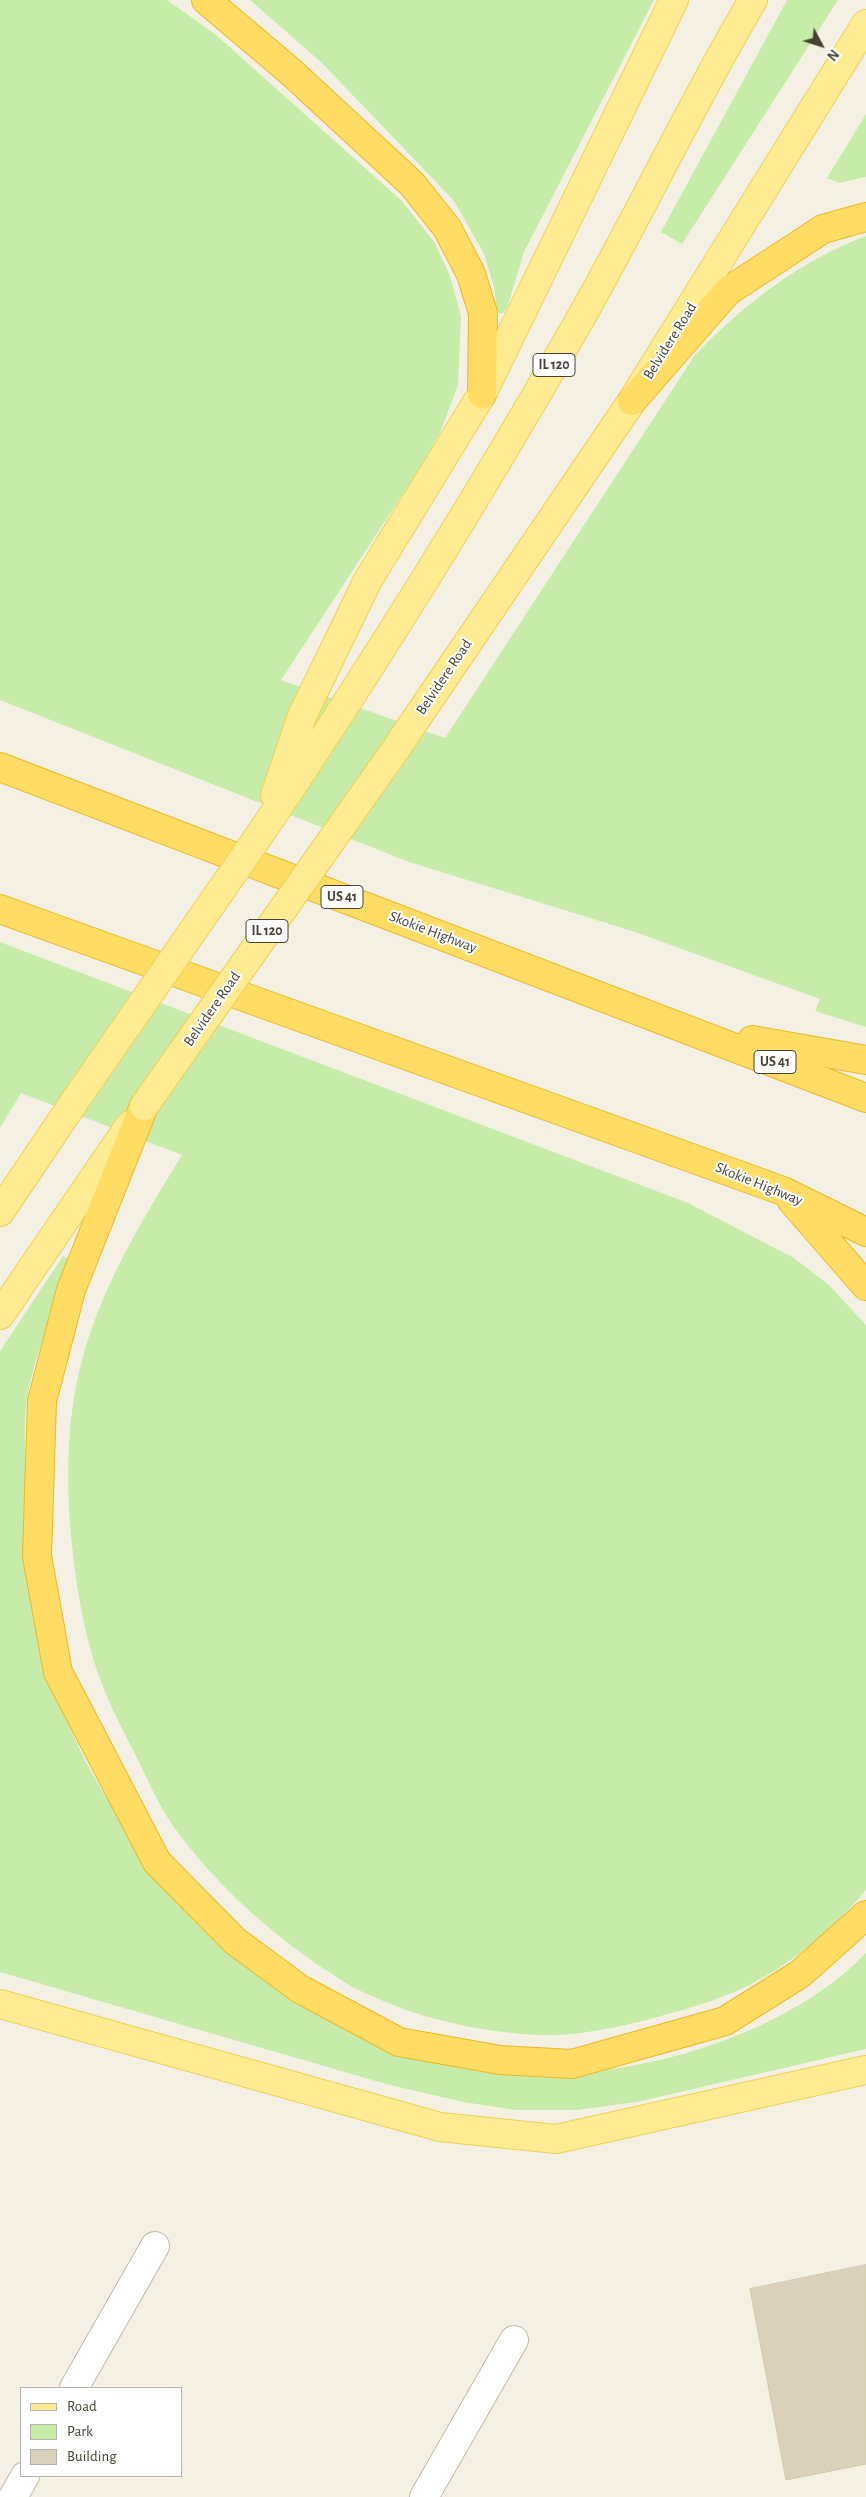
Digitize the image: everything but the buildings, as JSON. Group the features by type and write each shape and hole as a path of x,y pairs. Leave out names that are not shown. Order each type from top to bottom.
{"highway":[{"path":"206,0 291,72 412,184 447,228 471,274 483,314 482,394"},
{"path":"632,402 728,290 823,229 866,217"},
{"name":"Skokie Highway","path":"0,767 866,1098"},
{"name":"Skokie Highway","path":"0,909 783,1191 866,1232"},
{"path":"684,1027 866,1060"},
{"path":"144,1106 71,1290 42,1400 37,1556 58,1672 157,1862 235,1941 300,1989 399,2042 500,2060 572,2064 725,2020 800,1974 866,1915"},
{"path":"783,1191 866,1286"}],"main road":[{"path":"265,827 302,716 368,580 482,394 674,0"},
{"name":"IL 120","path":"0,1212 265,827 336,720 464,518 572,334 753,0"},
{"name":"Belvidere Road","path":"0,1315 144,1106 391,756 632,402 866,24"},
{"path":"0,2004 440,2127 556,2139 866,2070"}],"lane":[{"path":"75,2387 155,2246"},
{"path":"424,2497 514,2340"},
{"path":"13,2497 24,2477"}],"green space":[{"path":"0,0 167,0 215,34 402,201 435,243 450,276 461,316 458,385 440,433 414,477 281,680 445,738 695,355 733,319 774,286 819,258 866,236 866,1027 815,1011 820,999 632,931 409,862 0,700"},
{"path":"250,0 654,0 524,252 507,308 502,314 497,312 494,287 484,254 454,201 323,64"},
{"path":"787,0 838,0 682,244 661,232"},
{"path":"866,114 866,177 839,183 827,178"},
{"path":"0,942 688,1203 794,1258 829,1285 866,1325 866,1890 815,1941 771,1973 732,1993 709,2002 650,2019 583,2033 562,2035 495,2031 442,2021 406,2010 352,1987 304,1955 264,1924 194,1854 167,1817 100,1680 83,1619 76,1577 69,1514 68,1472 72,1409 80,1368 98,1311 137,1231 182,1155 21,1093 0,1128"},
{"path":"63,1256 74,1261 39,1351 29,1388 25,1423 28,1479 54,1677 59,1697 76,1742 114,1810 145,1852 214,1932 278,1990 329,2020 421,2056 467,2068 510,2074 575,2073 619,2068 652,2062 719,2042 784,2014 841,1976 866,1953 866,2049 637,2102 577,2110 516,2110 463,2102 386,2084 0,1972 0,1351"}]}
